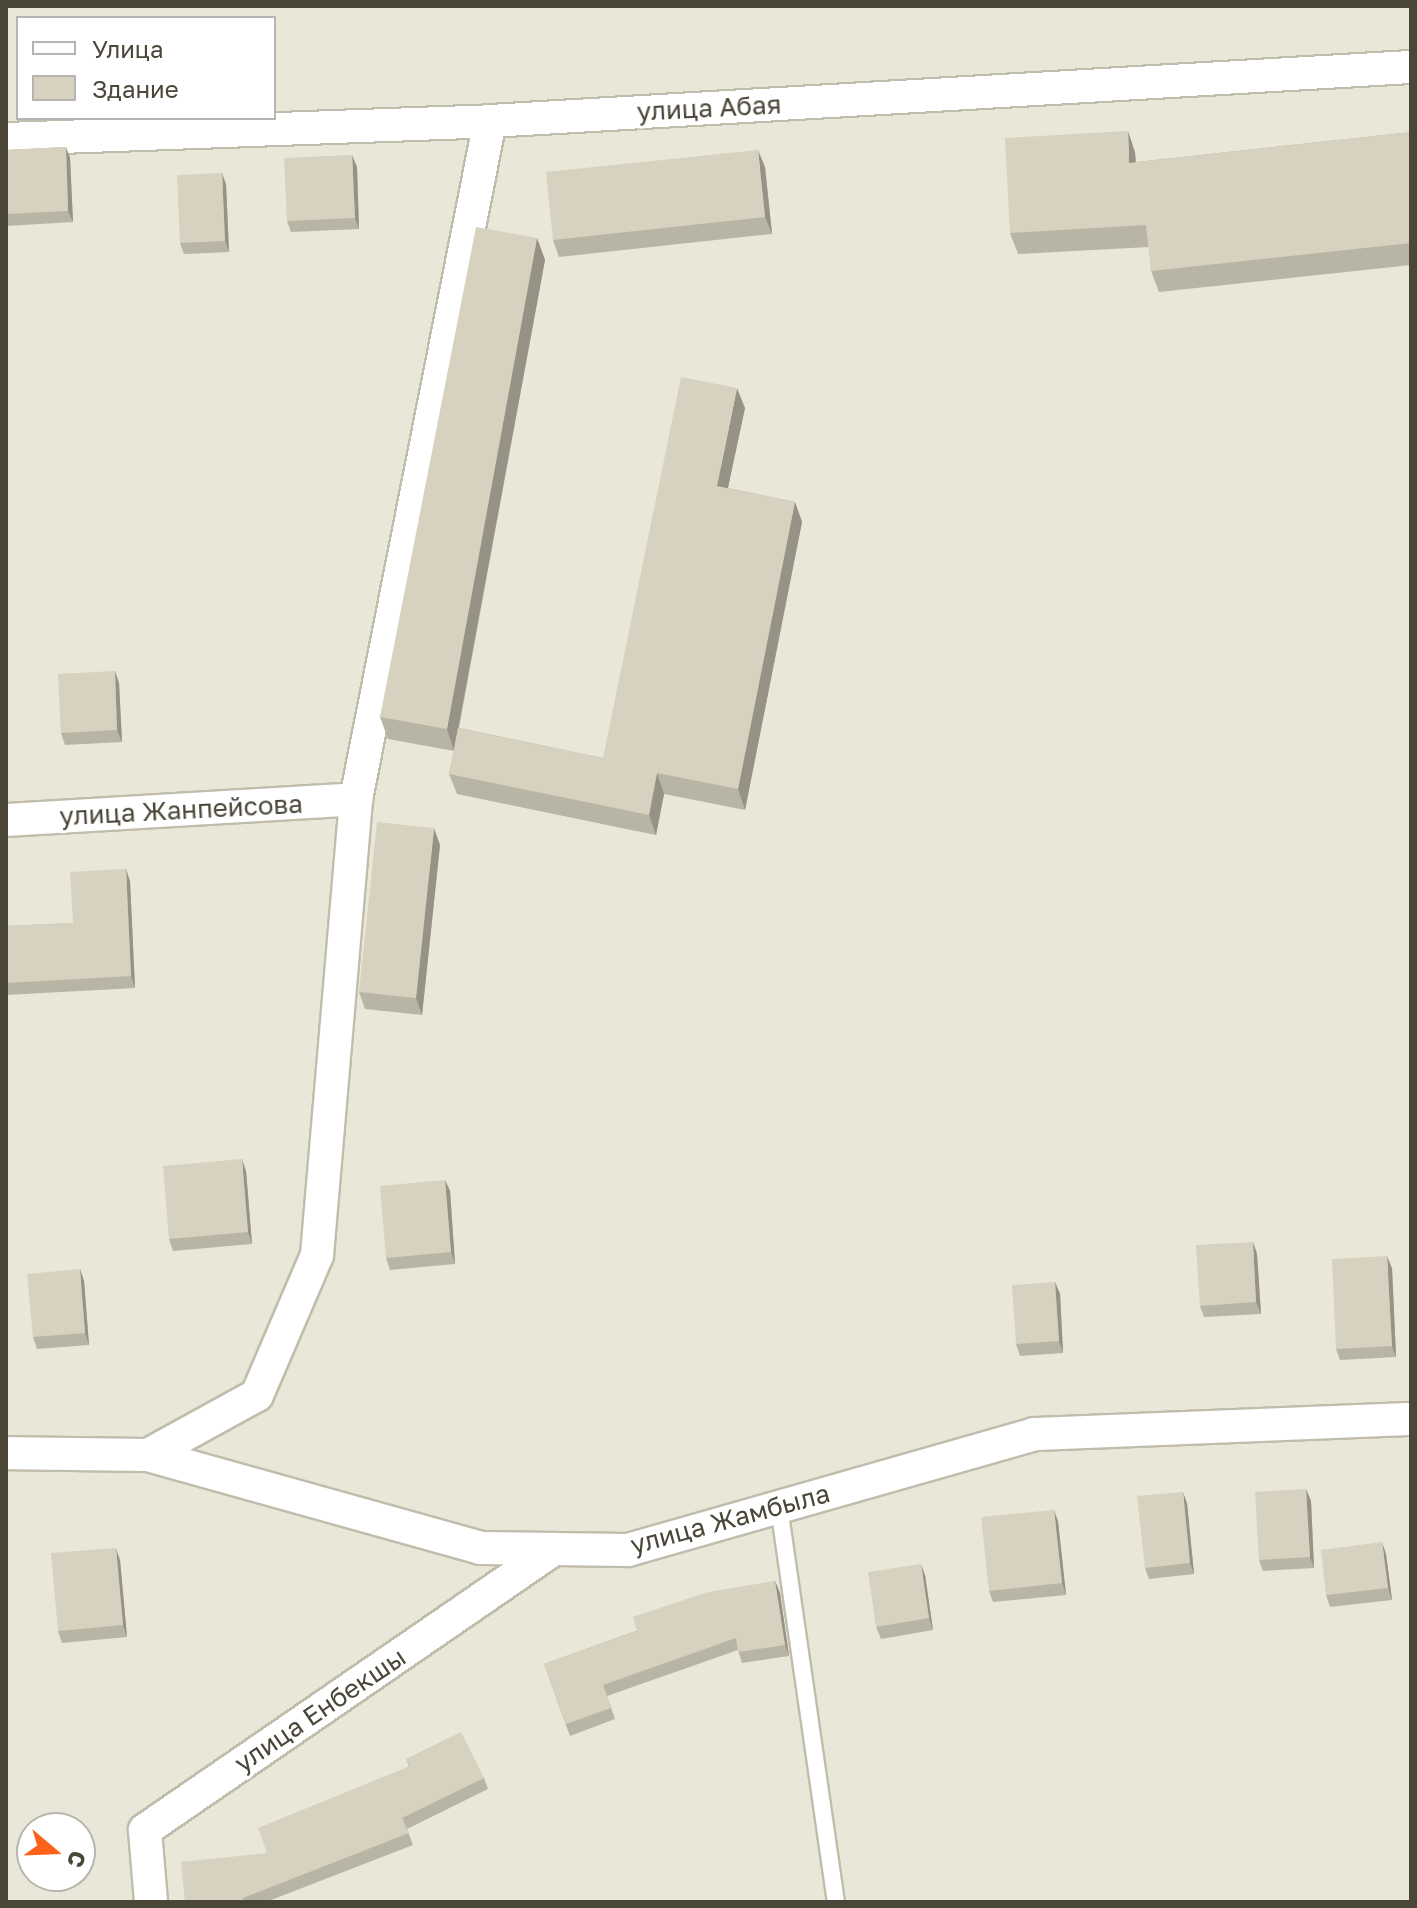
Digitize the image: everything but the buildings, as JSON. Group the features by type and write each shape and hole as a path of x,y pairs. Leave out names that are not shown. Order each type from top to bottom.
{"street":[{"name":"улица Абая","path":"6,139 490,121 1411,67"},
{"path":"148,1455 257,1395 317,1255 356,799 490,121"},
{"name":"улица Жанпейсова","path":"6,820 356,799"},
{"name":"улица Жамбыла","path":"6,1453 148,1455 480,1548 628,1550 1034,1434 1411,1419"},
{"name":"улица Енбекшы","path":"151,1902 145,1830 554,1549"}],"lane":[{"path":"779,1507 836,1902"}],"shaded area":[{"path":"6,6 1411,6 1411,1902 6,1902"}]}
